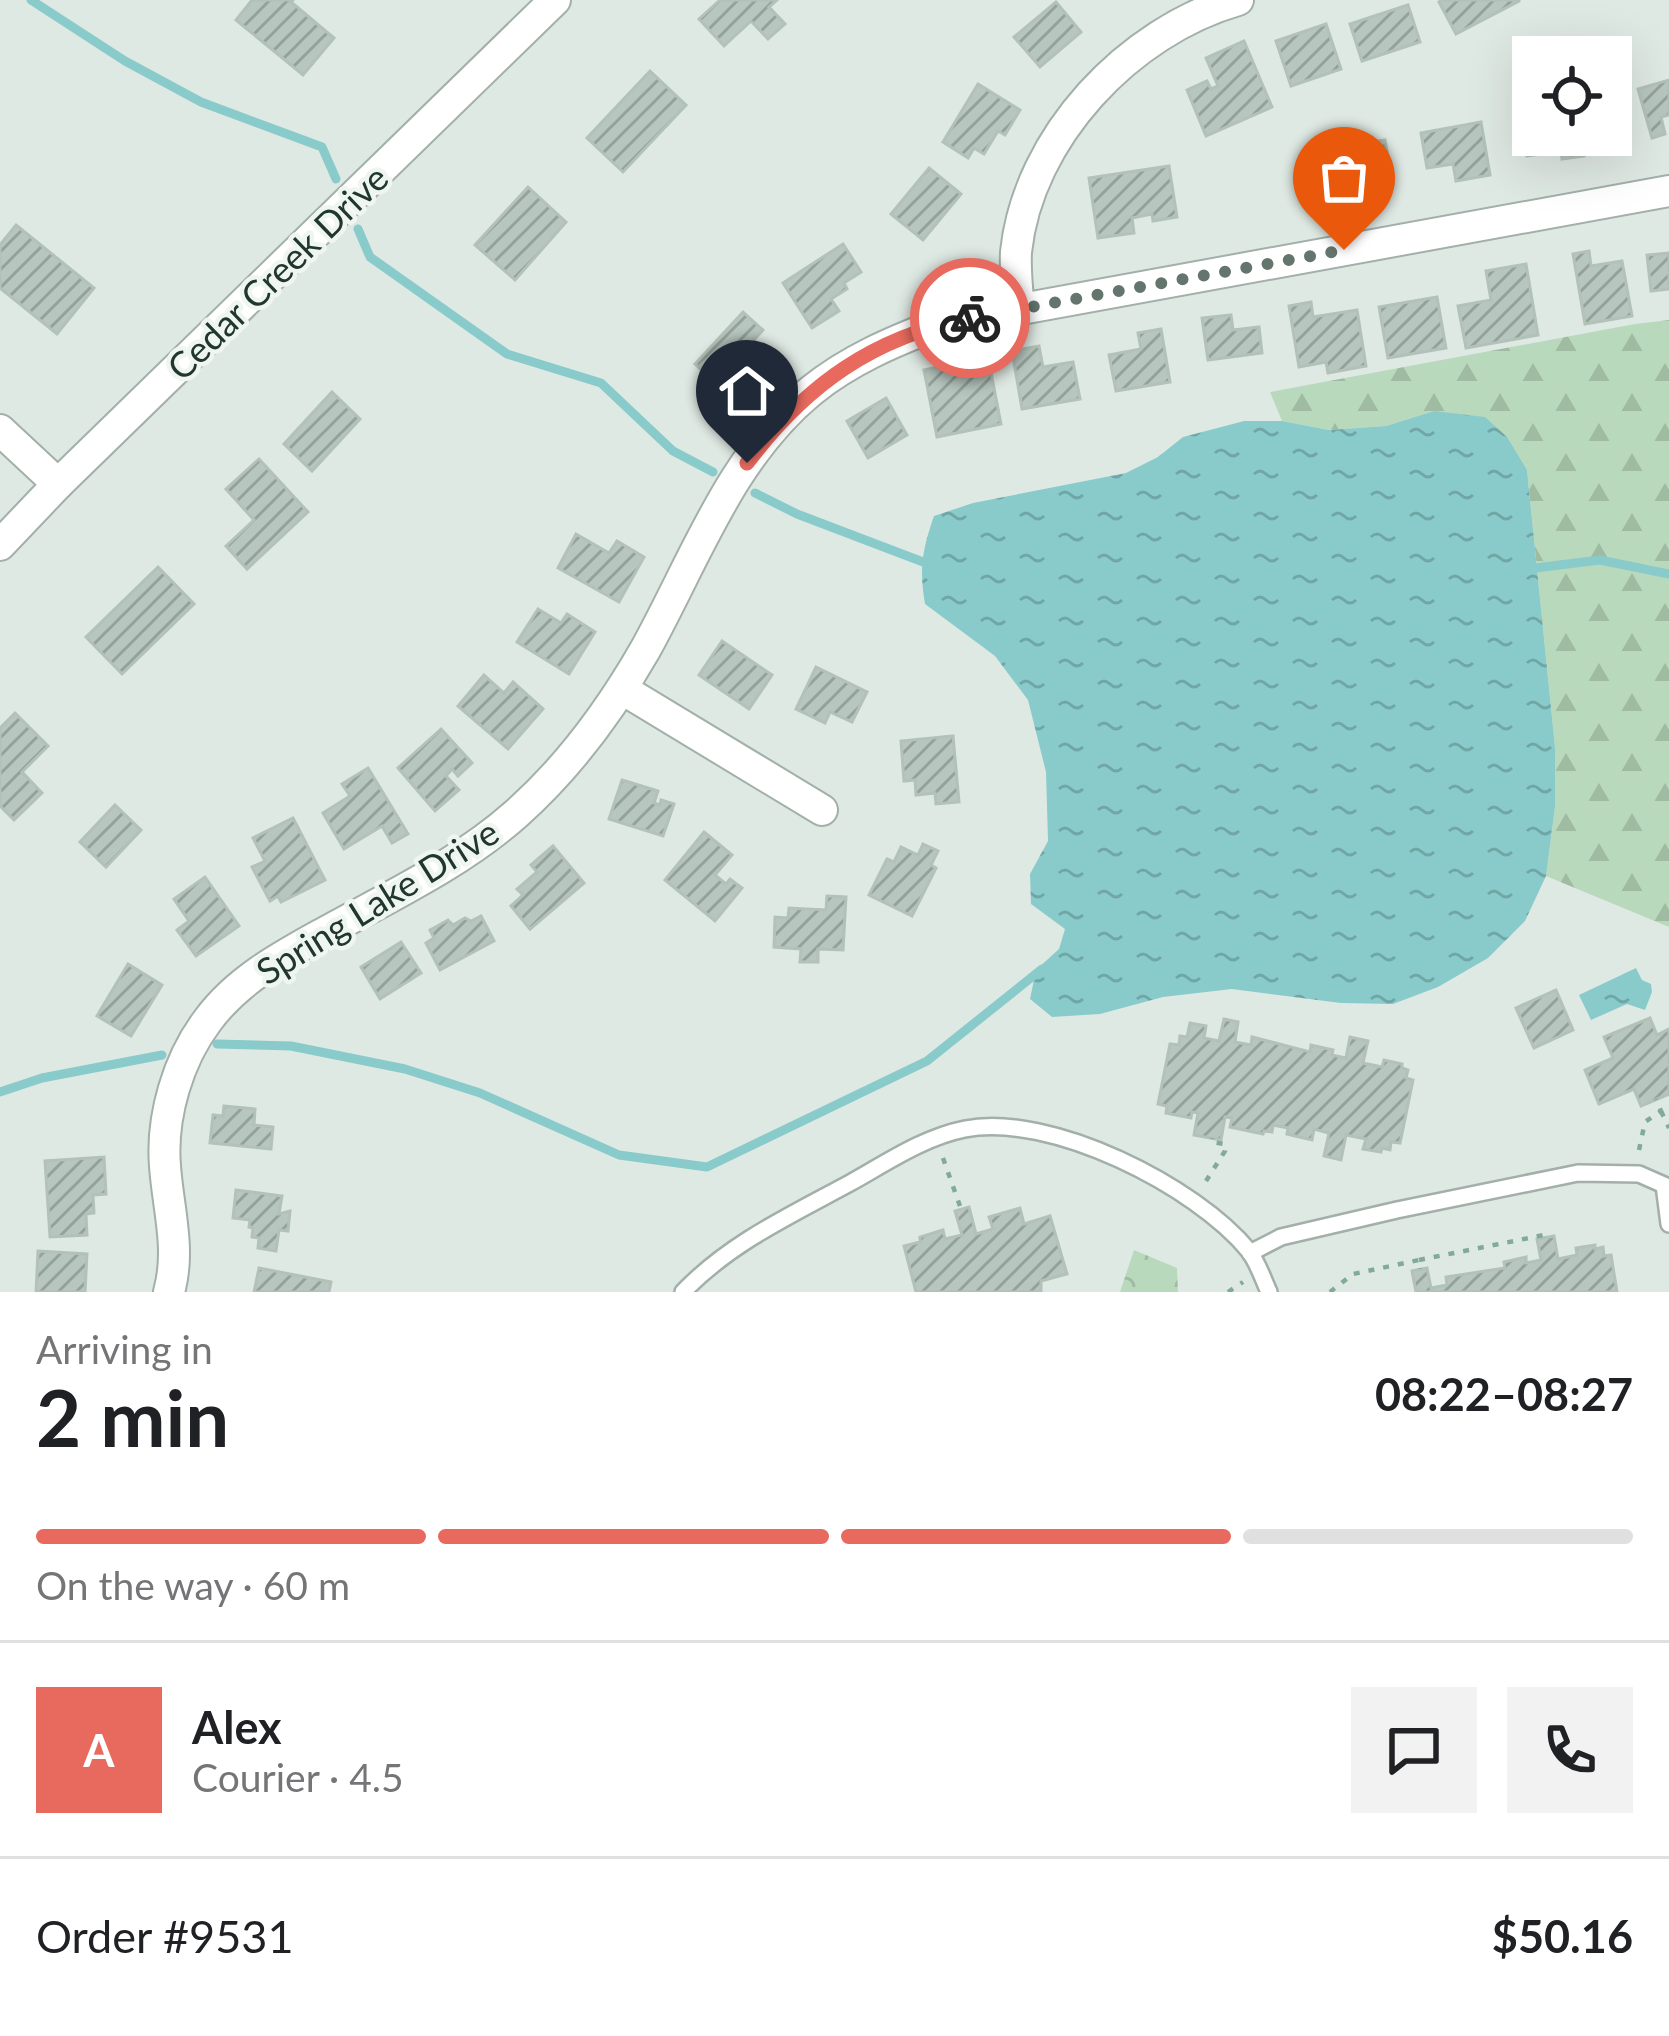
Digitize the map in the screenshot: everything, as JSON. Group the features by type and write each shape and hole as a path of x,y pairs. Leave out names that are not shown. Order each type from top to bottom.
{"street":[{"path":"512,0 546,10"},
{"path":"1019,308 1016,265 1021,227 1049,151 1072,116 1134,55 1214,7 1238,0"},
{"name":"Cedar Creek Drive","path":"0,545 546,10"},
{"name":"Spring Lake Drive","path":"169,1292 175,1238 164,1163 166,1125 187,1056 207,1021 236,988 276,959 468,852 515,816 561,771 622,689 725,497 777,423 811,391 852,362 939,324 1669,191"},
{"path":"0,430 58,484"},
{"path":"622,689 822,810"}],"lane":[{"path":"683,1292 738,1244 917,1145 967,1128 1023,1128 1085,1144 1150,1174 1211,1215 1250,1253 1269,1292"},
{"path":"1250,1253 1281,1237 1578,1173 1639,1174 1668,1185 1669,1224"}],"path":[{"path":"1656,1100 1669,1129"},
{"path":"1640,1132 1660,1111"},
{"path":"1192,1203 1226,1151 1225,1144 1211,1142 1212,1138"},
{"path":"949,1175 961,1209"},
{"path":"1330,1292 1353,1274 1544,1238"},
{"path":"1419,1260 1420,1269"},
{"path":"1228,1292 1240,1284"}],"green space":[{"path":"1669,320 1669,927 1546,876 1555,807 1555,747 1527,470 1434,411 1386,426 1329,430 1282,421 1270,392"},
{"path":"1134,1250 1177,1268 1178,1292 1120,1292"}],"water":[{"path":"1434,411 1485,417 1507,437 1527,470 1555,747 1555,807 1546,876 1525,921 1488,958 1438,987 1393,1004 1341,1003 1232,989 1163,997 1100,1014 1052,1017 1030,999 1036,970 1059,949 1065,929 1031,904 1030,874 1048,841 1046,772 1028,700 995,656 925,604 923,560 934,516 973,503 1126,473 1183,437 1244,421 1282,421 1329,430 1386,426"},
{"path":"1636,968 1642,980 1651,984 1645,1010 1627,1004 1591,1020 1579,995"}],"building":[{"path":"252,0 293,0 334,38 303,75 236,20"},
{"path":"720,0 777,0 769,7 785,24 768,39 751,21 724,46 699,19"},
{"path":"1442,0 1519,0 1519,1 1456,34"},
{"path":"1056,2 1081,32 1040,67 1014,37"},
{"path":"1408,5 1420,42 1362,61 1350,24"},
{"path":"1326,24 1341,69 1291,86 1276,41"},
{"path":"1244,41 1272,107 1206,136 1187,90 1207,81 1211,89 1218,86 1206,58"},
{"path":"650,71 686,105 623,172 587,138"},
{"path":"1669,80 1669,115 1661,117 1665,134 1652,138 1638,89"},
{"path":"978,84 1020,110 1005,135 998,131 984,154 974,148 968,158 943,142"},
{"path":"1481,122 1490,175 1456,181 1453,164 1427,168 1421,133"},
{"path":"1385,140 1393,184 1321,196 1314,151"},
{"path":"1169,166 1177,217 1132,218 1134,233 1098,238 1089,178"},
{"path":"929,168 961,194 923,240 891,214"},
{"path":"528,187 566,222 515,280 475,245"},
{"path":"16,225 94,288 57,334 0,288 0,245"},
{"path":"843,244 861,272 831,299 839,311 812,328 783,283"},
{"path":"1589,251 1591,266 1622,261 1632,316 1585,324 1573,254"},
{"path":"1669,253 1669,289 1651,291 1647,255"},
{"path":"1526,264 1538,335 1466,348 1458,306 1491,300 1486,271"},
{"path":"1437,297 1446,348 1388,358 1379,307"},
{"path":"1311,302 1313,317 1357,310 1366,366 1328,373 1326,362 1299,367 1289,306"},
{"path":"743,312 763,330 750,344 758,351 745,365 758,377 739,397 725,385 721,389 695,364"},
{"path":"1231,315 1233,330 1259,327 1262,353 1208,360 1202,318"},
{"path":"1161,329 1170,382 1116,391 1109,355 1141,349 1138,333"},
{"path":"1039,346 1043,367 1073,362 1080,399 1022,409 1012,351"},
{"path":"988,357 1001,424 937,437 924,370"},
{"path":"332,392 360,419 312,471 284,444"},
{"path":"886,398 907,435 868,458 847,421"},
{"path":"259,459 308,512 247,569 226,546 254,520 226,489"},
{"path":"576,534 609,553 617,541 644,557 619,602 558,568"},
{"path":"158,567 194,604 122,674 86,637"},
{"path":"538,609 561,623 567,614 595,632 569,674 517,642"},
{"path":"722,641 772,675 749,709 699,675"},
{"path":"816,667 867,692 852,722 830,712 825,723 796,709"},
{"path":"484,675 504,693 513,682 543,709 508,749 458,706"},
{"path":"15,713 48,746 22,772 42,793 14,820 0,806 0,728"},
{"path":"441,729 472,763 458,776 452,769 446,776 459,790 435,811 398,768"},
{"path":"953,736 959,802 936,804 935,793 916,795 915,780 904,781 901,741"},
{"path":"368,768 408,834 392,843 382,826 344,849 323,813 350,796 342,784"},
{"path":"622,780 658,791 654,803 674,804 663,836 609,819"},
{"path":"115,805 141,830 106,867 80,842"},
{"path":"293,818 325,880 281,902 278,896 270,901 252,867 265,861 253,838"},
{"path":"704,832 732,855 715,875 742,888 715,921 665,880"},
{"path":"923,844 938,851 931,865 936,868 912,916 869,895 887,859 894,862 901,847 918,855"},
{"path":"553,846 584,883 530,929 511,906 523,895 517,889 537,872 531,865"},
{"path":"205,877 239,926 196,956 177,930 189,921 174,899"},
{"path":"827,896 846,897 843,950 818,949 818,962 800,962 801,949 774,947 775,917 788,918 789,908 826,910"},
{"path":"481,916 494,941 440,970 426,943 434,938 430,930 448,920 453,925"},
{"path":"401,942 421,973 380,999 361,967"},
{"path":"128,964 162,985 131,1036 97,1016"},
{"path":"1556,990 1573,1030 1534,1048 1516,1008"},
{"path":"1650,1018 1657,1035 1669,1029 1669,1094 1641,1106 1634,1089 1599,1104 1585,1070 1613,1058 1604,1037"},
{"path":"1224,1019 1238,1022 1235,1042 1251,1045 1252,1037 1310,1052 1311,1045 1346,1058 1350,1037 1368,1041 1363,1063 1402,1064 1408,1070 1406,1078 1413,1080 1400,1143 1391,1142 1390,1150 1382,1148 1381,1152 1363,1149 1366,1139 1346,1135 1341,1160 1324,1156 1329,1133 1314,1129 1312,1140 1273,1125 1272,1132 1263,1134 1230,1127 1232,1118 1225,1117 1221,1140 1194,1135 1198,1113 1192,1112 1191,1118 1166,1113 1167,1106 1158,1104 1170,1044 1179,1045 1180,1036 1187,1037 1190,1023 1206,1026 1204,1038 1219,1041"},
{"path":"224,1106 255,1109 254,1125 273,1127 271,1149 210,1143 213,1115 223,1116"},
{"path":"104,1157 106,1194 93,1195 94,1213 86,1214 87,1235 50,1237 45,1161"},
{"path":"236,1190 282,1196 279,1214 290,1211 288,1231 279,1230 276,1251 258,1248 259,1238 252,1237 250,1220 233,1218"},
{"path":"969,1207 976,1234 993,1229 989,1217 1020,1208 1024,1224 1050,1216 1067,1274 1041,1281 1041,1292 916,1292 904,1246 943,1230 945,1239 962,1235 955,1211"},
{"path":"1554,1236 1558,1259 1577,1255 1576,1248 1603,1247 1604,1256 1611,1255 1617,1292 1416,1292 1412,1271 1427,1268 1431,1288 1447,1285 1446,1277 1505,1268 1504,1262 1526,1257 1526,1263 1541,1260 1537,1239"},
{"path":"38,1251 87,1254 85,1292 36,1292"},
{"path":"259,1268 331,1282 329,1292 254,1292"}],"waterway":[{"path":"31,0 125,61 201,102 322,147 336,179"},
{"path":"358,229 370,257 507,354 601,383 673,451 713,472"},
{"path":"755,493 931,565"},
{"path":"1527,569 1600,560 1669,574"},
{"path":"217,1044 291,1046 405,1069 480,1093 619,1155 707,1167 927,1061 1042,969"},
{"path":"0,1092 42,1078 162,1055"}],"way so far":[{"path":"970,318 1344,250"}],"route":[{"path":"747,463 777,423 852,362 939,324 970,318"}]}
